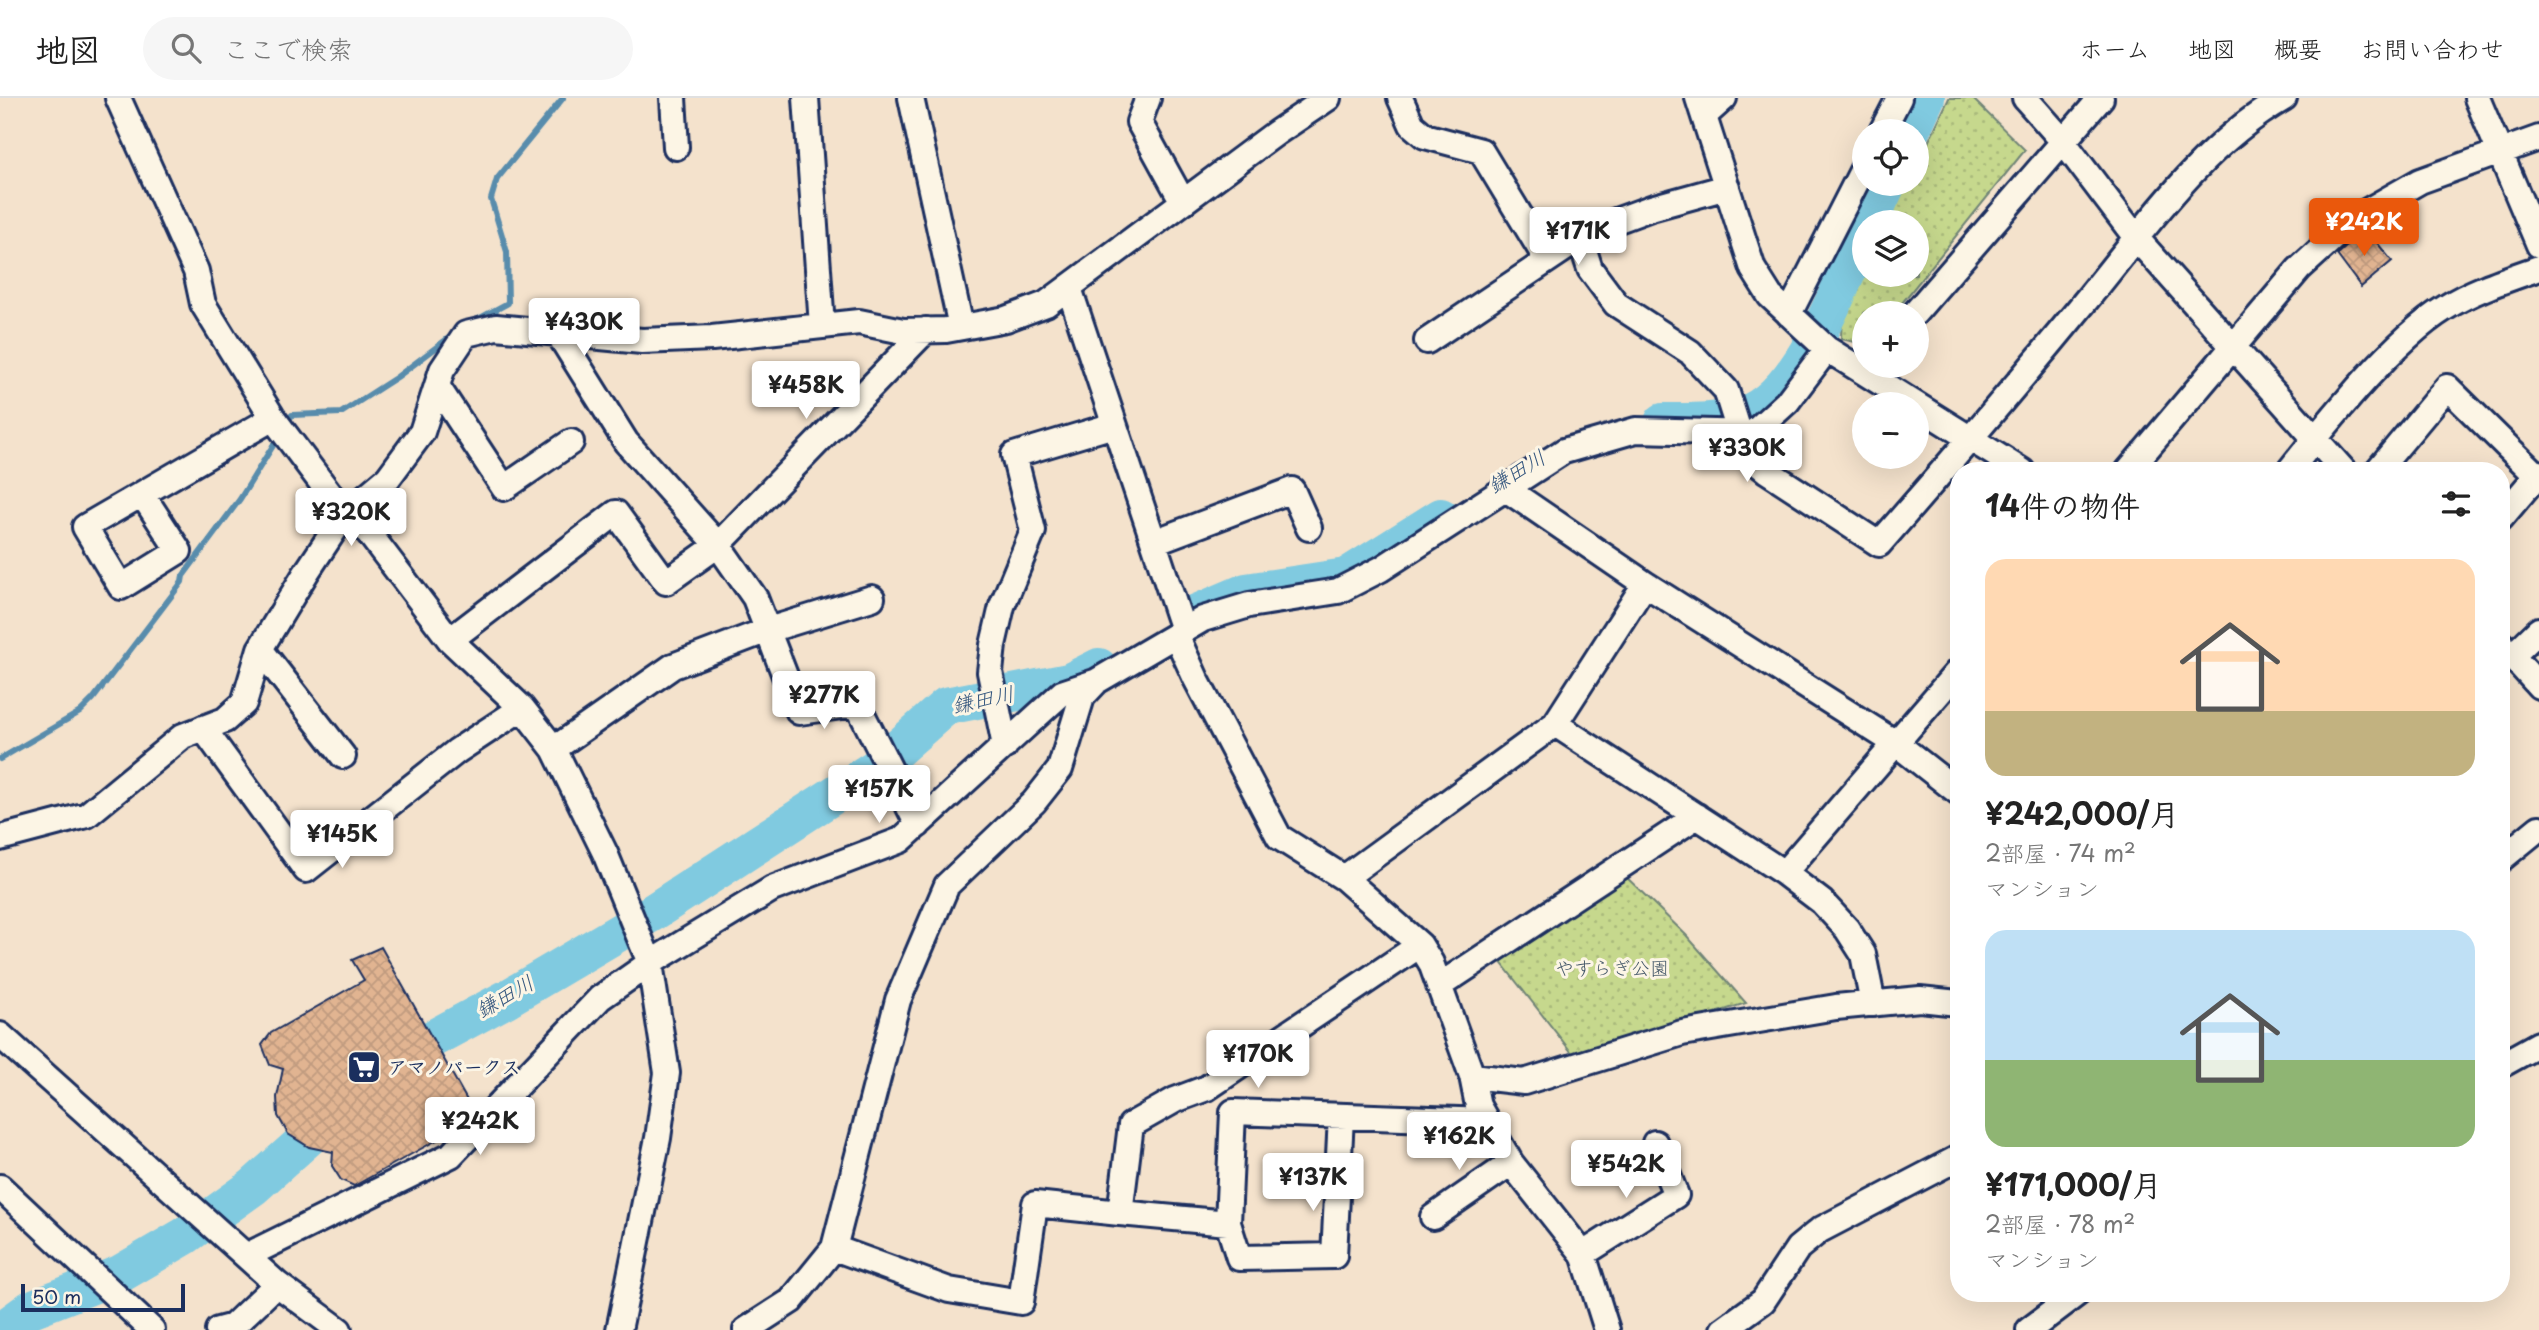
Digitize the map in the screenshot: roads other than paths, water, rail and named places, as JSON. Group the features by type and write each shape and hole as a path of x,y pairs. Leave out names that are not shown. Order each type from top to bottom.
{"street":[{"path":"118,98 196,271 203,304 273,418 345,514 368,532 450,640 522,708 554,749 605,853 650,962 667,1073 659,1138 620,1330"},
{"path":"673,98 676,147"},
{"path":"806,98 822,326"},
{"path":"911,98 961,327"},
{"path":"1148,98 1139,122 1183,202"},
{"path":"0,838 88,815 183,736 225,720 244,703 260,649 345,514 388,478 422,432 442,370 466,334 496,327 642,341 712,338 859,322 903,331 926,330 1006,319 1046,304 1328,98"},
{"path":"1400,98 1412,125 1425,136 1481,151 1547,260"},
{"path":"1724,98 1701,107 1753,269 1770,296 1789,314 1827,349 1852,362"},
{"path":"1888,119 1899,98"},
{"path":"2025,98 2062,140 2137,239 2336,462"},
{"path":"1924,301 2101,98"},
{"path":"1952,462 2174,193 2218,149 2284,98"},
{"path":"2477,98 2497,152 2539,245"},
{"path":"2136,462 2299,269 2355,218 2420,181 2539,138"},
{"path":"1427,341 1594,229 1651,208 1727,187"},
{"path":"1789,314 1852,191"},
{"path":"1580,238 1590,269 1616,304 1690,352 1710,370 1726,390 1746,454 1767,471 1879,544 1950,464"},
{"path":"2296,462 2405,340 2445,307 2499,282 2539,268"},
{"path":"1069,288 1154,542 1196,679 1279,836 1344,878 1420,945 1439,986 1472,1076 1478,1106 1511,1163 1583,1254 1607,1330"},
{"path":"450,640 616,513 666,582 718,545 926,330"},
{"path":"558,333 626,442 718,545 755,598 765,631 799,712 857,704 918,825"},
{"path":"246,1256 451,1155 600,998 650,962 772,889 863,857 901,840 1062,693 1097,681 1203,619 1250,605 1338,591 1381,569 1564,451 1636,430 1753,433 1787,402 1827,349"},
{"path":"1880,378 2008,462"},
{"path":"437,386 504,488 571,442"},
{"path":"2384,462 2447,387 2538,475 2510,508"},
{"path":"142,494 273,418"},
{"path":"1005,746 990,672 993,645 1002,606 1033,531 1014,455 1114,425"},
{"path":"1506,489 1645,584 1897,744 1950,786"},
{"path":"1154,542 1292,490 1309,528"},
{"path":"1344,878 1555,724 1645,584"},
{"path":"554,749 673,666 765,631 872,598"},
{"path":"2510,648 2539,630"},
{"path":"260,649 343,756"},
{"path":"2510,654 2539,686"},
{"path":"746,1330 791,1301 834,1248 898,1000 947,885 1034,802 1060,769 1082,697 1097,681"},
{"path":"1784,873 1950,681"},
{"path":"203,728 306,870 457,751 522,708"},
{"path":"1555,724 1784,873 1822,902 1847,929 1863,954 1874,1004"},
{"path":"1439,986 1697,816"},
{"path":"2510,852 2539,828"},
{"path":"1121,1213 1131,1125 1175,1100 1207,1088 1420,945"},
{"path":"1472,1076 1524,1082 1682,1033 1874,1004 1920,999 1950,1002"},
{"path":"0,1035 277,1284 339,1330"},
{"path":"2510,1060 2539,1044"},
{"path":"1341,1116 1334,1256 1239,1258 1228,1223 1233,1112 1487,1121"},
{"path":"1583,1254 1676,1195 1655,1143"},
{"path":"1723,1330 1763,1301 1798,1248 1820,1230 1950,1162"},
{"path":"1433,1217 1511,1163"},
{"path":"0,1187 152,1330"},
{"path":"834,1248 949,1290 1021,1303 1035,1204 1228,1223"},
{"path":"218,1330 233,1326 277,1284"},
{"path":"2029,1330 2066,1302"}],"waterway":[{"path":"473,322 508,303 507,252 491,199 497,179 563,98"},
{"name":"鎌田川","path":"1916,119 1926,98"},
{"name":"鎌田川","path":"1875,210 1881,196"},
{"name":"鎌田川","path":"1663,422 1733,418 1764,404 1783,386 1816,337 1852,260"},
{"path":"286,424 292,415 341,413 397,377 458,331"},
{"path":"0,759 80,712 93,699 182,582 183,576 240,499 279,436"},
{"name":"鎌田川","path":"1192,615 1246,592 1346,577 1441,517"},
{"name":"鎌田川","path":"389,1067 404,1054 508,998 652,913 877,767 946,706 1069,682 1099,667"},
{"name":"鎌田川","path":"2,1330 31,1309 120,1274 185,1236 253,1187 340,1109"}],"place":[{"name":"アマノパークス","path":"364,1067"}],"park label":[{"name":"やすらぎ公園","path":"1612,968"}]}
